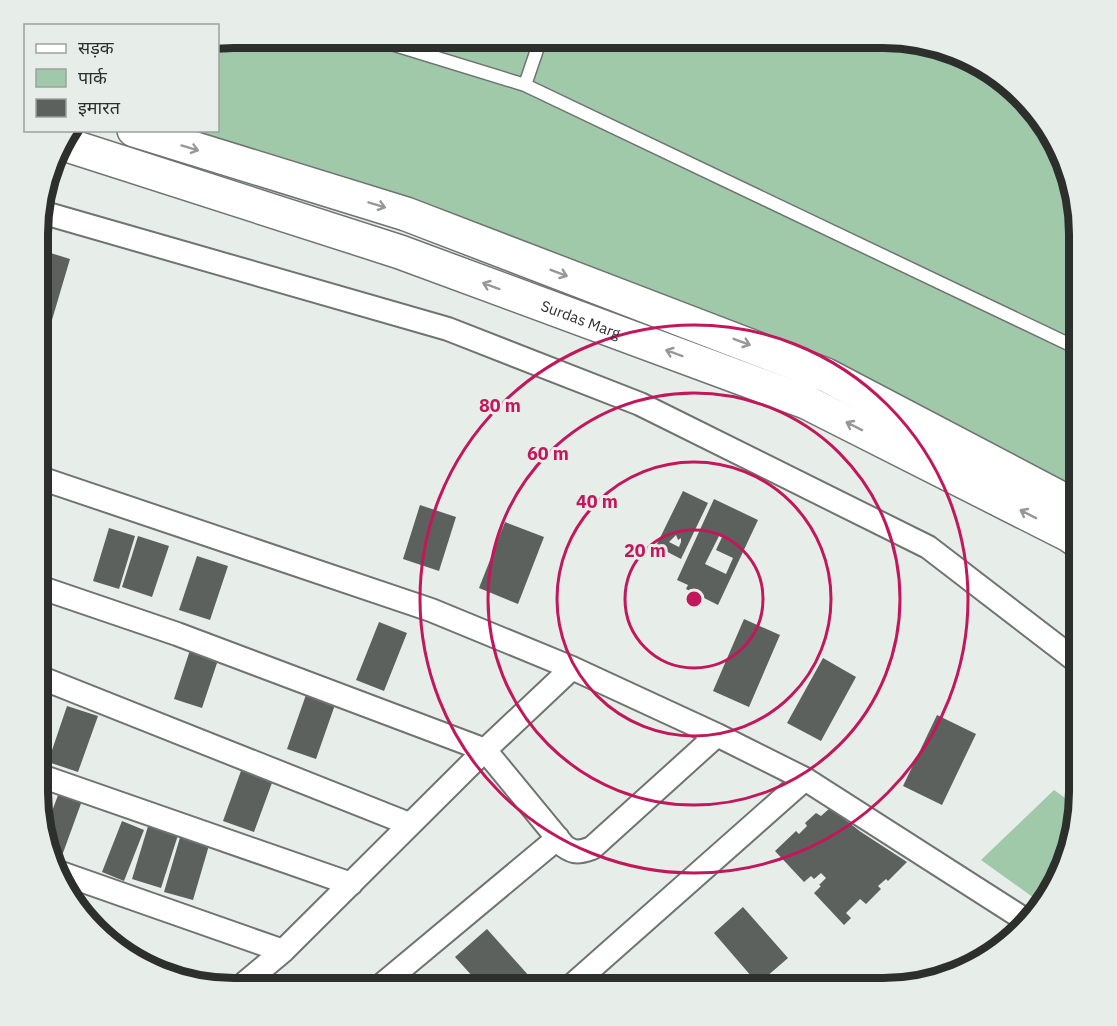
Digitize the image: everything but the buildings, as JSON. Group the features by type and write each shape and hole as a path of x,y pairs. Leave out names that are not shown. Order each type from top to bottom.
{"main road":[{"name":"Surdas Marg","path":"140,132 406,214 826,375 1069,520"},
{"name":"Surdas Marg","path":"70,146 400,252 806,402 1069,521"}],"street":[{"path":"50,214 448,328 640,404 928,547 1069,655"},
{"path":"48,481 431,610 572,668 717,735 805,779 1021,917"},
{"path":"48,590 177,634 485,750 564,846 571,851 592,848 717,735"},
{"path":"251,978 283,951 409,824 572,668"},
{"path":"48,681 409,824"},
{"path":"48,778 351,884"},
{"path":"580,978 805,779"},
{"path":"390,978 558,838"},
{"path":"68,876 283,951"}],"lane":[{"path":"405,48 525,85 1069,345"},
{"path":"525,85 538,48"}],"green space":[{"path":"219,48 222,48 895,48 931,54 954,62 996,86 1023,111 1044,141 1063,186 1069,222 1069,481 1065,490 474,227 171,132 219,132"},
{"path":"1054,790 1069,801 1059,852 1035,899 981,860"}]}
